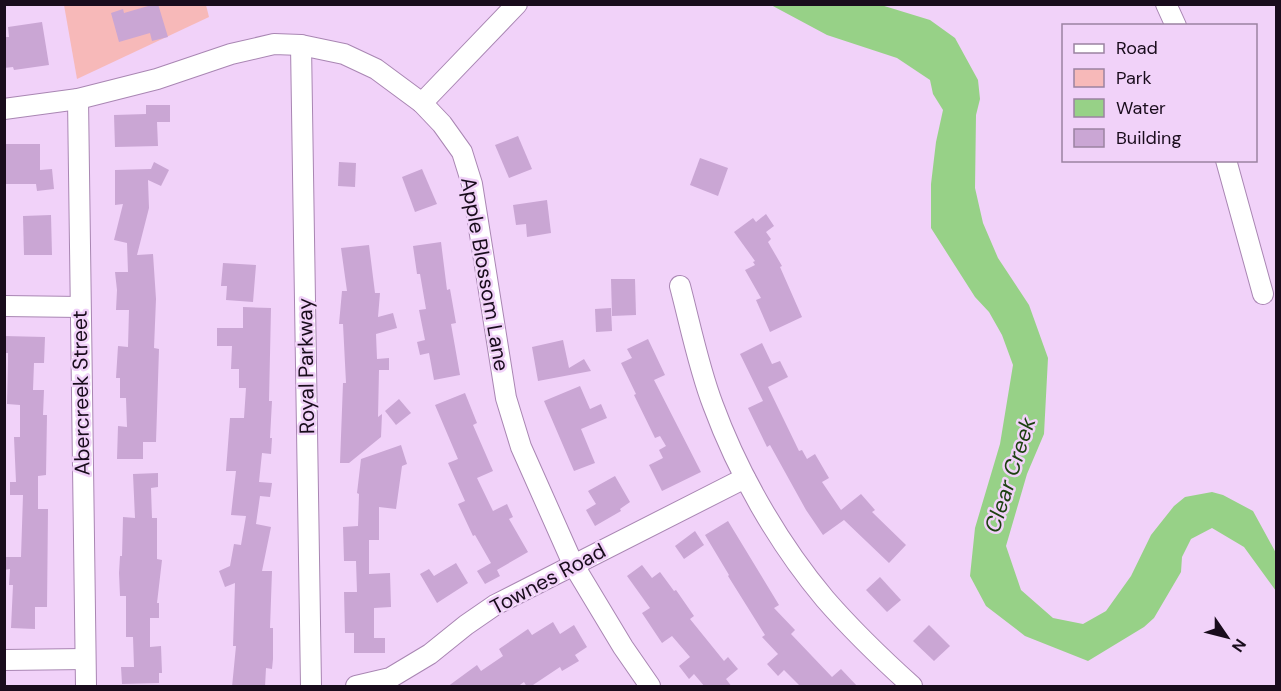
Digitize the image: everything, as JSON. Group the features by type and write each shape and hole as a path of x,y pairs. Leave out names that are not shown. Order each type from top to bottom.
{"street":[{"path":"422,103 517,4"},
{"path":"1166,4 1175,24"},
{"name":"Apple Blossom Lane","path":"4,109 78,99 157,79 231,54 274,44 302,45 344,54 376,69 422,103 442,124 462,152 472,184 506,398 521,447 573,564 650,687"},
{"name":"Royal Parkway","path":"302,45 311,687"},
{"name":"Abercreek Street","path":"78,99 86,687"},
{"path":"1227,162 1263,294"},
{"path":"680,286 712,404 745,478 790,551 824,598 912,687"},
{"path":"4,306 80,307"},
{"name":"Townes Road","path":"357,687 390,678 430,654 495,605 745,478"},
{"path":"4,660 85,659"}],"green space":[{"path":"64,5 206,5 209,17 77,79"}],"water":[{"name":"Clear Creek","path":"771,5 881,5 930,20 955,38 978,80 980,99 976,115 975,188 983,223 998,258 1029,305 1048,358 1044,434 1027,474 1006,546 1021,590 1053,618 1083,624 1106,611 1131,576 1151,535 1174,506 1185,497 1212,492 1223,495 1253,511 1276,553 1276,591 1244,547 1212,528 1191,539 1182,557 1181,572 1154,618 1144,627 1088,661 1025,636 986,606 970,576 975,528 1000,444 1013,365 1002,335 989,312 975,297 931,228 931,184 943,110 933,94 930,80 897,58 827,35"}],"building":[{"path":"158,4 168,37 152,41 150,33 119,42 111,13 123,9 124,13"},
{"path":"42,22 49,65 14,70 13,67 4,68 4,37 9,37 8,27"},
{"path":"146,105 170,105 170,122 157,122 158,146 115,147 114,115 146,114"},
{"path":"518,136 532,169 509,178 495,145"},
{"path":"6,144 40,144 40,170 52,169 54,189 37,191 36,184 6,184"},
{"path":"700,158 728,168 718,196 690,185"},
{"path":"154,162 169,170 161,186 148,180 149,208 137,255 153,254 156,299 154,348 159,349 156,442 143,442 143,459 117,459 118,426 127,427 126,398 120,398 120,378 116,378 118,346 128,347 129,310 116,310 115,272 128,272 127,243 114,240 123,204 115,205 115,170 151,169"},
{"path":"339,162 356,163 355,187 338,186"},
{"path":"422,169 437,204 415,212 402,177"},
{"path":"547,200 551,233 527,237 526,224 516,225 513,205"},
{"path":"766,214 774,226 766,232 771,239 768,242 782,266 780,267 802,317 770,332 756,300 761,298 745,270 755,265 753,262 755,261 734,232 753,218 756,222"},
{"path":"51,215 52,255 24,255 23,216"},
{"path":"441,242 447,290 450,289 456,323 451,324 460,375 434,380 429,353 420,355 417,342 425,340 419,310 426,309 413,246"},
{"path":"369,245 375,293 380,293 378,317 393,313 397,328 376,334 377,359 389,358 389,370 379,370 378,417 382,414 381,437 349,463 340,463 343,383 346,383 343,324 339,324 342,291 347,291 341,248"},
{"path":"223,263 256,265 253,302 226,300 227,286 221,286"},
{"path":"611,279 635,279 636,315 612,316"},
{"path":"243,307 271,308 269,401 272,401 271,454 262,453 259,482 272,483 270,497 260,496 256,524 271,527 262,571 272,571 270,628 273,628 273,659 272,669 266,668 265,687 232,687 236,646 233,646 235,583 225,587 219,571 230,566 234,544 241,545 246,516 231,515 236,471 226,471 230,418 244,418 246,388 239,388 239,369 231,369 232,346 217,346 217,328 243,328"},
{"path":"611,308 612,331 596,332 595,309"},
{"path":"4,336 45,337 44,363 34,363 33,390 44,390 43,415 47,415 46,475 38,476 38,509 48,509 47,607 35,607 35,629 11,628 13,585 9,585 10,569 4,570 4,557 21,557 23,495 10,495 10,482 16,482 14,437 20,437 20,405 7,404 8,353 4,353"},
{"path":"648,339 665,375 654,380 701,472 662,491 649,465 663,458 659,450 666,446 660,436 655,438 621,363 632,358 627,349"},
{"path":"563,340 569,368 584,359 591,371 538,381 532,347"},
{"path":"762,343 772,364 780,361 788,377 768,387 799,451 802,450 807,459 815,454 829,478 822,482 841,510 861,494 875,510 872,512 906,545 889,563 844,520 823,535 806,510 770,445 767,447 748,408 763,401 740,354"},
{"path":"580,386 590,409 601,404 607,418 581,429 595,463 574,471 544,401"},
{"path":"465,393 477,423 473,425 493,471 477,478 493,511 507,504 513,517 509,519 528,552 497,570 500,576 485,584 477,571 491,563 475,535 473,536 458,504 465,501 448,463 458,459 435,405"},
{"path":"399,399 411,413 396,425 385,411"},
{"path":"401,445 407,464 402,466 396,509 379,507 379,540 369,540 369,574 390,573 391,607 374,608 374,638 385,638 385,653 354,653 354,633 345,633 344,592 357,592 356,561 344,561 343,527 358,526 359,494 357,493 361,459"},
{"path":"158,473 158,487 151,488 152,518 157,518 157,559 162,560 157,603 159,603 159,618 150,618 150,647 161,646 162,673 159,673 159,683 122,684 121,667 134,667 133,637 126,637 126,596 120,596 119,573 123,517 135,518 133,474"},
{"path":"615,476 630,502 620,509 621,511 595,526 586,510 596,504 588,491"},
{"path":"728,521 779,605 774,608 795,630 791,634 832,677 841,669 858,687 801,687 784,670 778,676 767,664 778,654 762,637 765,635 705,535"},
{"path":"695,531 704,545 684,559 675,546"},
{"path":"456,563 468,583 437,603 420,574 429,569 434,576"},
{"path":"642,565 652,578 660,572 694,616 690,619 724,661 728,657 738,669 726,679 732,687 705,687 694,674 689,679 679,666 690,657 672,636 662,643 642,613 650,608 627,576"},
{"path":"880,577 901,600 887,612 866,590"},
{"path":"553,622 560,634 574,625 587,647 575,655 579,661 562,671 560,667 530,687 527,687 524,682 517,687 447,687 477,665 481,671 503,656 499,649 528,629 532,635"},
{"path":"929,625 950,646 934,661 913,641"}]}
